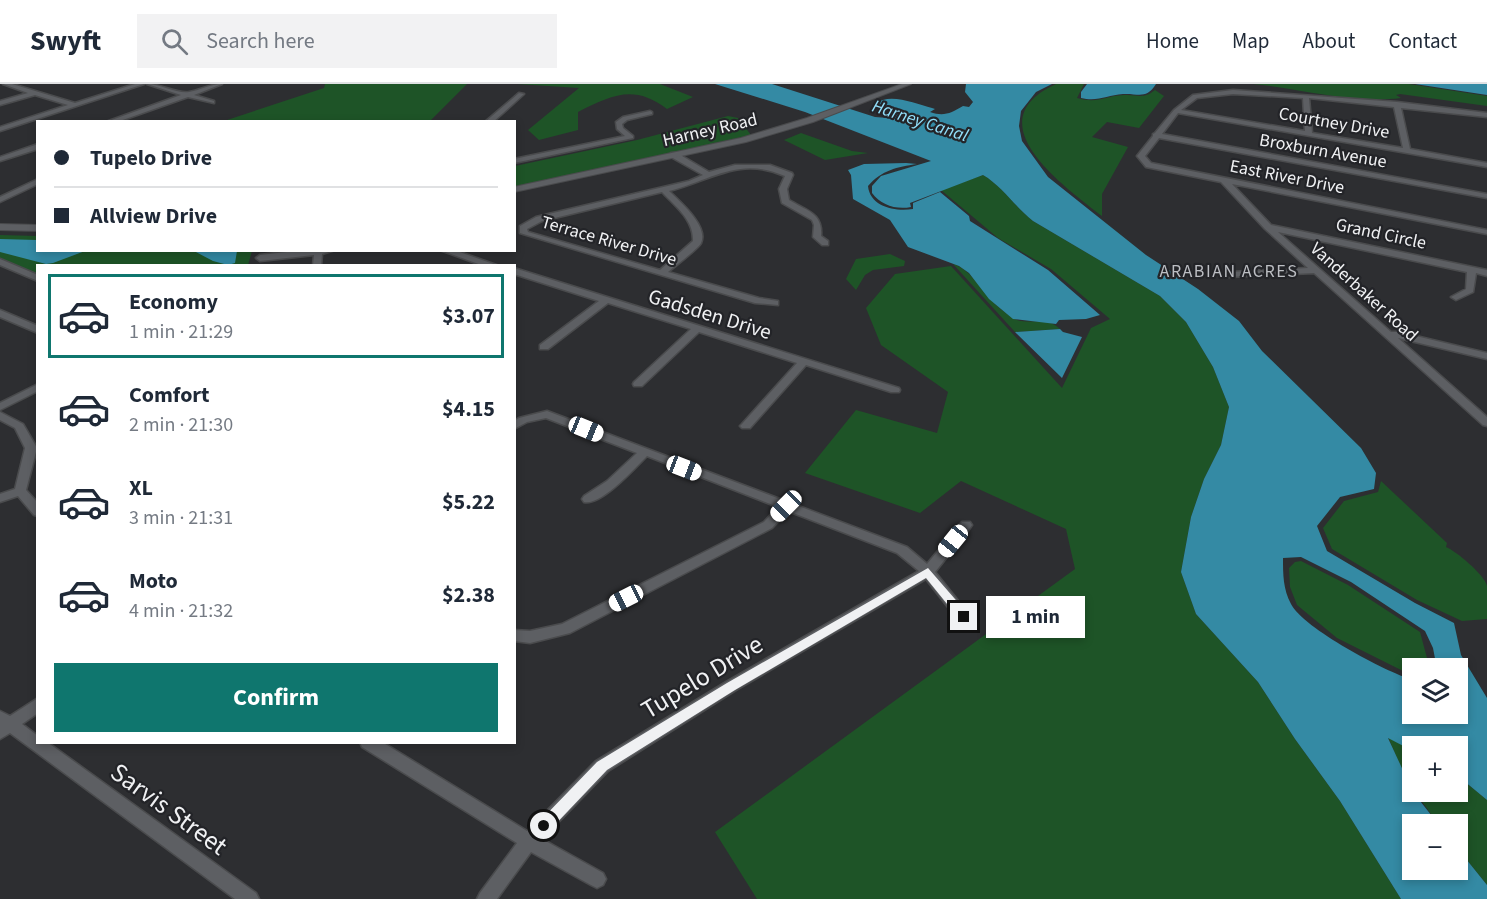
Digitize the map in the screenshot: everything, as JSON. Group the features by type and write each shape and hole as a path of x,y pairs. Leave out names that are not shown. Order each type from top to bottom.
{"street":[{"path":"6,84 74,105"},
{"path":"0,129 141,84"},
{"path":"150,84 212,102"},
{"path":"122,120 219,84"},
{"name":"Harney Road","path":"516,190 743,140 810,120 908,84"},
{"name":"East River Drive","path":"1487,115 1306,96 1233,92 1195,96 1176,111 1155,135 1141,156 1149,165 1487,232"},
{"path":"0,103 34,93"},
{"path":"490,120 521,94"},
{"path":"1306,96 1309,134"},
{"path":"1397,104 1407,152"},
{"name":"Courtney Drive","path":"1176,111 1487,165"},
{"path":"516,161 631,137 620,129 618,123 625,118 650,113"},
{"name":"Broxburn Avenue","path":"1155,135 1487,196"},
{"path":"0,159 36,147"},
{"path":"674,155 709,175"},
{"name":"Terrace River Drive","path":"774,303 524,233 523,228 539,219 692,183 709,175 744,165 782,170 789,175 783,189 785,201 815,219 818,225 816,237 825,243"},
{"name":"Vanderbaker Road","path":"1224,180 1268,227 1487,423"},
{"path":"1,199 36,182"},
{"path":"662,273 697,243 699,232 694,222 664,190"},
{"path":"0,227 36,228"},
{"name":"Grand Circle","path":"1268,227 1487,273"},
{"path":"258,258 318,252"},
{"path":"450,252 489,264"},
{"path":"0,262 36,277"},
{"path":"1231,275 1315,270"},
{"path":"1456,297 1470,291 1472,270"},
{"name":"Gadsden Drive","path":"517,274 895,390"},
{"path":"544,347 606,300"},
{"path":"0,313 36,329"},
{"path":"638,384 698,328"},
{"path":"1388,335 1399,335 1487,356"},
{"path":"746,426 803,362"},
{"path":"0,407 36,388"},
{"path":"519,423 547,414 902,550 928,572 964,617"},
{"path":"0,415 19,426 31,448 20,491"},
{"path":"588,499 610,484 644,453"},
{"path":"0,498 20,491"},
{"path":"20,491 36,510"},
{"path":"516,635 530,637 565,629 768,525 786,506"},
{"name":"Tupelo Drive","path":"486,899 529,841 602,766 731,686 928,572 966,525"},
{"path":"3,725 36,705"},
{"name":"Sarvis Street","path":"3,725 250,899"},
{"path":"371,744 529,841 597,879"}],"green space":[{"path":"325,84 467,84 431,120 227,120 324,88"},
{"path":"517,84 660,84 693,97 667,109 655,101 633,94 612,97 578,112 578,130 539,140 528,130 579,88"},
{"path":"1056,84 1084,84 1077,98 1084,100 1124,95 1143,96 1155,90 1164,96 1139,128 1107,122 1092,137 1128,147 1102,194 1102,216 1049,171 1034,153 1024,135 1023,116 1033,99"},
{"path":"1253,84 1409,84 1487,96 1487,106 1400,94 1396,95 1401,98 1345,98"},
{"path":"728,116 738,118 751,135 516,189 516,166 637,140"},
{"path":"801,133 852,151 868,153 825,160 784,140"},
{"path":"983,175 1033,221 1160,296 1186,322 1213,367 1229,407 1221,445 1204,479 1191,517 1181,572 1196,614 1258,682 1295,739 1340,801 1401,899 757,899 715,832 1075,569 1066,529 961,481 920,513 805,473 856,410 937,433 948,392 881,345 866,308 895,274 951,266 1062,388 1091,328 1110,319 1051,269 998,238 941,190"},
{"path":"0,235 36,236 36,252 252,252 248,264 36,264 36,275 0,260"},
{"path":"890,254 905,261 904,266 873,270 865,275 856,290 846,279 856,259"},
{"path":"953,264 969,274 992,301 1011,317 1022,321 1049,323 1060,329 1015,332"},
{"path":"1381,481 1447,543 1446,547 1463,558 1485,581 1487,619 1462,621 1417,600 1332,549 1323,528 1344,501 1378,492"},
{"path":"1301,561 1348,585 1420,632 1427,658 1402,658 1402,670 1337,638 1297,605 1290,587 1289,568 1295,562"},
{"path":"1388,737 1402,745 1402,770"},
{"path":"1468,784 1487,800 1487,885 1468,861 1468,814 1431,814 1422,802 1468,802"}],"water":[{"name":"Harney Canal","path":"715,84 772,84 875,117 888,118 893,115 875,104 888,99 903,100 935,109 930,112 943,114 963,106 969,107 973,102 965,92 966,84 1052,84 1036,92 1021,111 1019,126 1022,141 1048,177 1146,255 1198,289 1239,321 1262,351 1361,448 1376,473 1374,489 1340,497 1317,526 1327,551 1415,603 1454,623 1463,658 1435,658 1425,631 1351,582 1301,557 1283,558 1286,593 1291,604 1311,625 1346,648 1402,676 1402,724 1468,724 1468,667 1487,698 1487,800 1468,784 1468,736 1402,736 1402,745 1388,738 1402,768 1402,802 1421,802 1430,814 1402,814 1402,880 1468,880 1468,861 1487,885 1487,899 1401,899 1340,801 1295,739 1258,682 1196,614 1181,572 1191,517 1204,479 1221,445 1229,407 1213,367 1186,322 1160,296 1033,221 983,175 910,203 911,207 889,206 872,193 872,186 881,176 931,161 805,112"},
{"path":"1087,84 1156,84 1149,92 1141,95 1123,94 1092,99 1081,98 1081,92"},
{"path":"1415,84 1487,84 1487,95"},
{"path":"864,164 917,164 890,170 868,186 873,199 892,209 913,209 913,203 940,192 969,216 970,221 1048,270 1100,315 1086,319 1059,320 1056,324 1013,319 989,299 969,273 959,266 908,247 890,220 853,199 851,175 848,170"},
{"path":"0,239 36,240 36,252 82,252 46,264 0,252"},
{"path":"196,252 237,252 235,263 224,264"},
{"path":"1060,329 1082,337 1062,378 1015,332"}],"district":[{"name":"ARABIAN ACRES","path":"1229,271"}],"route":[{"path":"544,826 602,766 731,686 928,572 964,617"}]}
